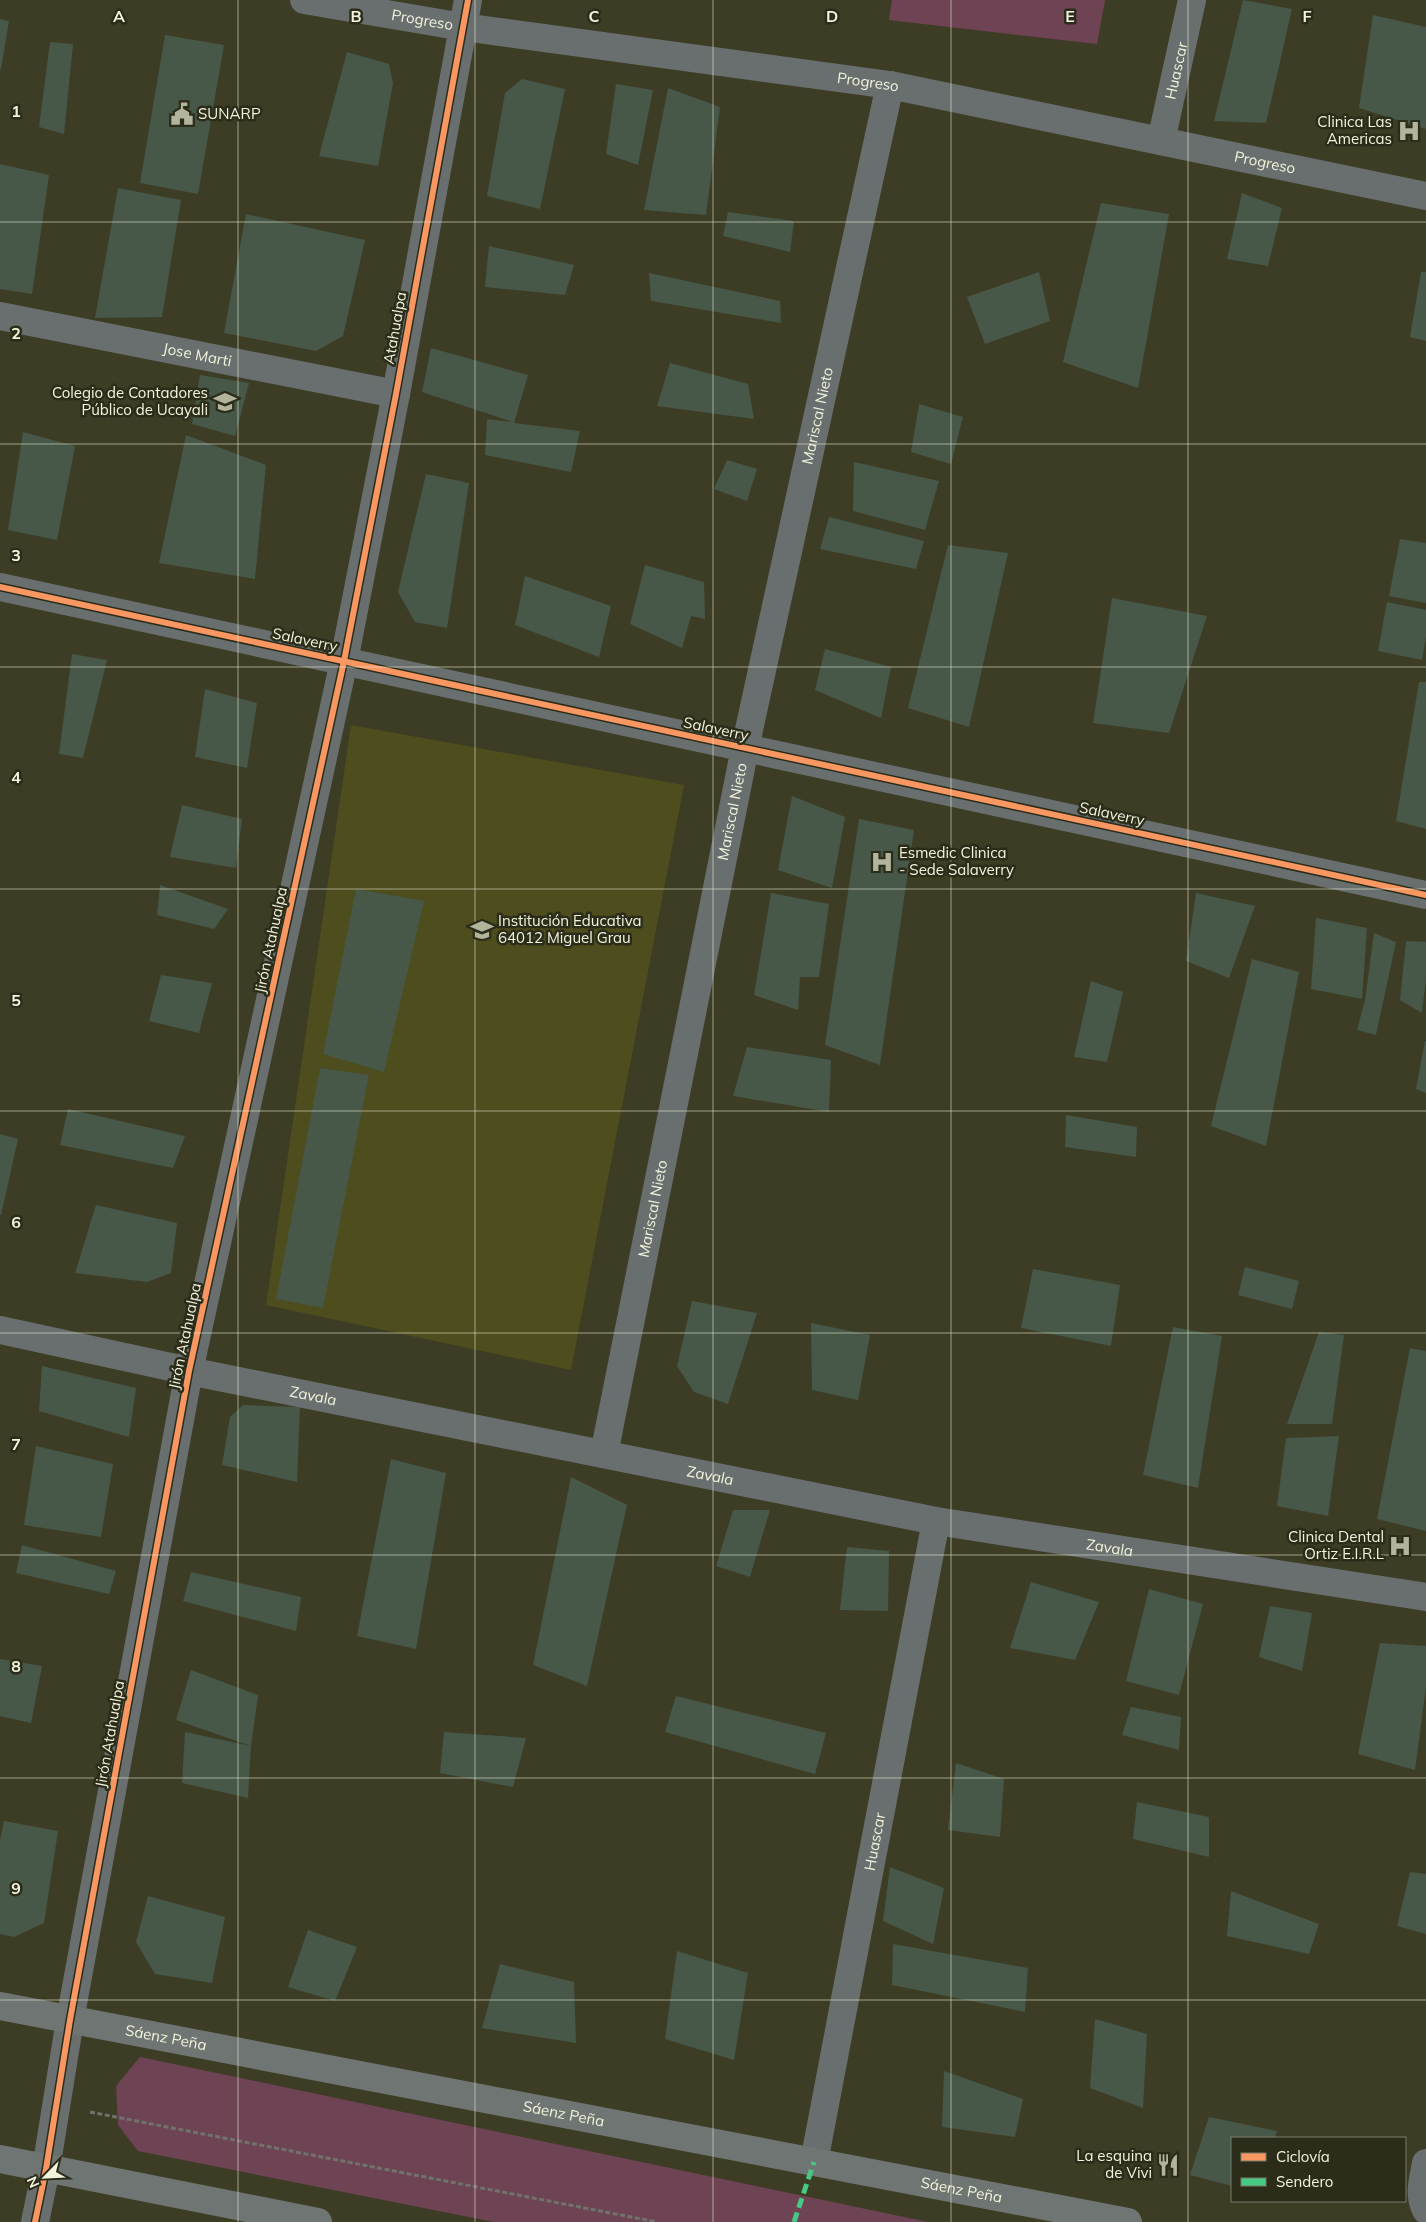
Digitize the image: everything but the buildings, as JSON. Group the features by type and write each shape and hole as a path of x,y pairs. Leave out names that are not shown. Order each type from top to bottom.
{"main road":[{"name":"Sáenz Peña","path":"0,2006 1128,2222"},
{"path":"0,2159 318,2222"}],"street":[{"name":"Progreso","path":"304,0 463,27 890,85 1426,196"},
{"name":"Atahualpa","path":"344,661 396,394 468,0"},
{"name":"Huascar","path":"1161,141 1192,0"},
{"name":"Mariscal Nieto","path":"604,1454 745,748 890,85"},
{"name":"Jose Marti","path":"0,316 396,394"},
{"name":"Salaverry","path":"0,587 1426,895"},
{"name":"Jirón Atahualpa","path":"35,2222 46,2169 70,2020 189,1371 344,661"},
{"name":"Zavala","path":"0,1330 189,1371 936,1521 1426,1597"},
{"name":"Huascar","path":"814,2162 936,1521"},
{"path":"1426,2163 1421,2188 1421,2200 1426,2210"}],"path":[{"path":"56,2105 657,2222"}],"shaded area":[{"path":"892,0 1105,0 1097,44 889,20"},
{"path":"351,725 684,785 571,1370 266,1305"},
{"path":"140,2057 928,2222 494,2222 138,2151 118,2125 116,2086"}],"marked path":[{"path":"794,2222 814,2162"}],"cycle path":[{"path":"35,2222 46,2169 70,2020 189,1371 344,661 396,394 468,0"},
{"path":"0,587 1426,895"}],"place":[{"name":"SUNARP","path":"182,114"},
{"name":"Clinica Las Americas","path":"1409,131"},
{"name":"Colegio de Contadores Público de Ucayali","path":"225,402"},
{"name":"Esmedic Clinica - Sede Salaverry","path":"882,862"},
{"name":"Institución Educativa 64012 Miguel Grau","path":"482,930"},
{"name":"Clinica Dental Ortiz E.I.R.L","path":"1400,1546"},
{"name":"La esquina de Vivi","path":"1168,2165"}]}
